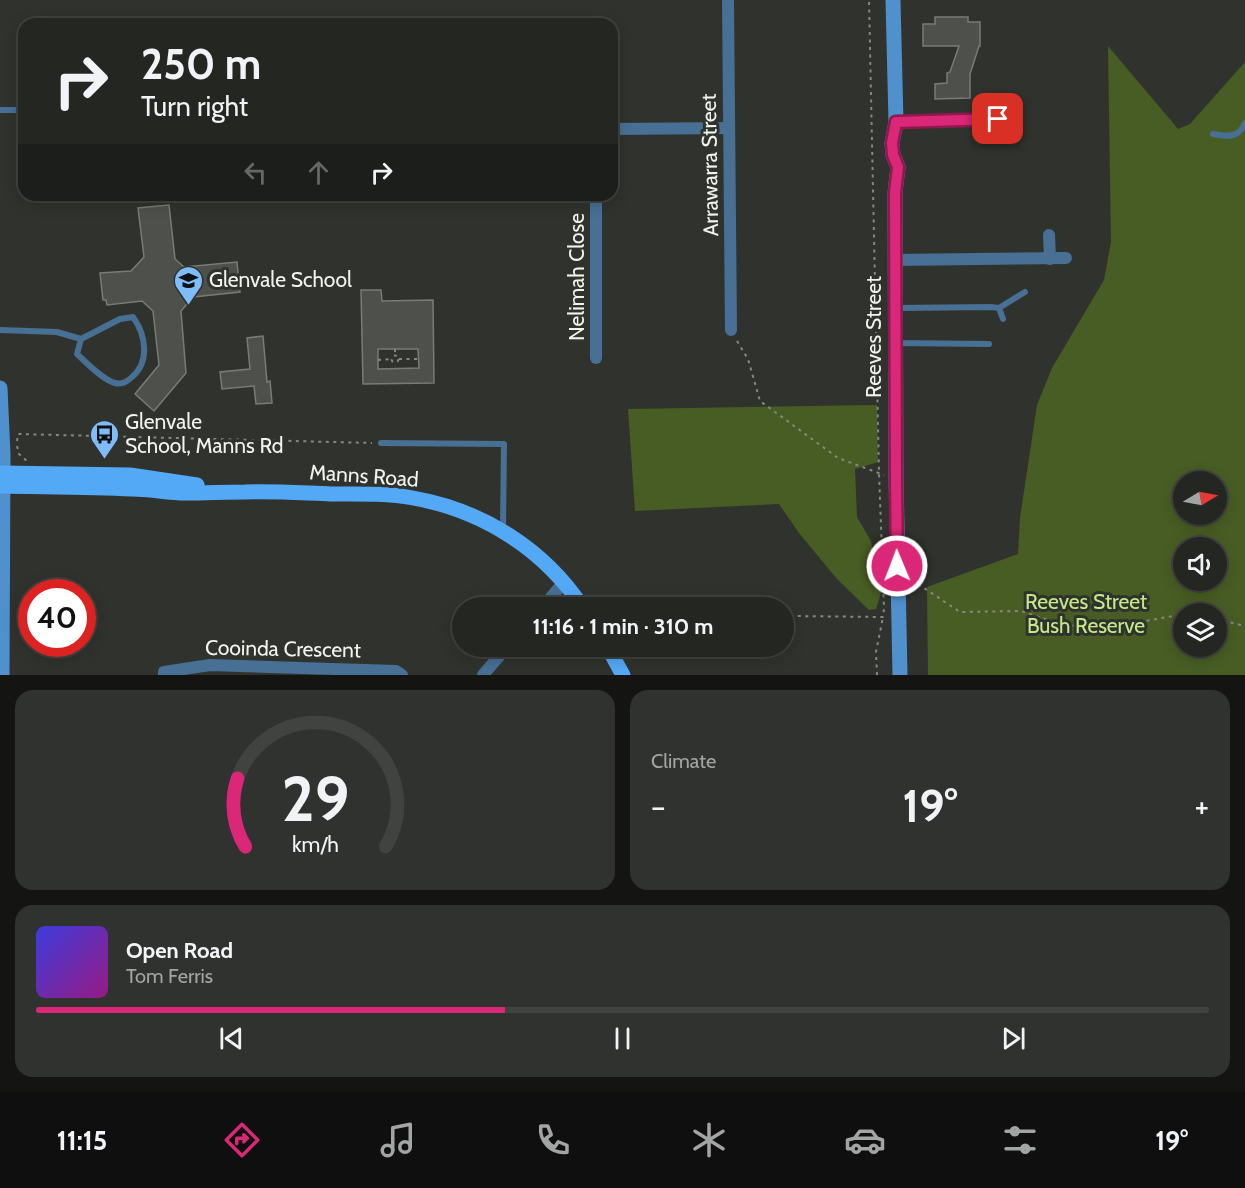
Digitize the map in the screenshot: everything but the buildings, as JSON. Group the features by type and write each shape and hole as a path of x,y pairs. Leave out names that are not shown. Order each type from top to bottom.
{"main road":[{"name":"Manns Road","path":"1,479 130,475 247,492 410,497 454,508 503,531 544,561 576,597"},
{"path":"613,657 623,675"}],"street":[{"name":"Arrawarra Street","path":"728,0 731,330"},
{"name":"Reeves Street","path":"892,0 896,122 892,143 893,155 898,167 895,193 895,343 900,675"},
{"path":"618,129 729,128"},
{"name":"Nelimah Close","path":"596,201 596,358"},
{"path":"1049,235 1050,259"},
{"path":"895,260 1066,258"},
{"path":"0,388 2,675"},
{"path":"551,597 564,582"},
{"path":"483,675 499,657"},
{"name":"Cooinda Crescent","path":"164,675 164,672 210,665 396,671 402,675"}],"lane":[{"path":"0,110 18,110"},
{"path":"896,122 998,119 1011,121"},
{"path":"1213,134 1227,137 1237,134 1245,123"},
{"path":"895,308 999,308 1025,292"},
{"path":"999,308 1003,319"},
{"path":"0,330 57,332 81,339 120,320 133,318 139,325 145,360 136,374 125,383 116,384 105,378 77,354 81,339"},
{"path":"895,343 989,344"},
{"path":"381,443 504,444 503,531"}],"path":[{"path":"870,0 879,473 884,608 876,652 877,675"},
{"path":"731,330 748,359 760,401 838,458 896,478"},
{"path":"378,360 392,359 395,356 395,349"},
{"path":"395,356 399,359 418,359"},
{"path":"392,359 396,363"},
{"path":"396,368 399,359"},
{"path":"18,434 381,443"},
{"path":"911,580 960,612 1021,611 1060,624 1102,629 1173,616"},
{"path":"794,616 883,617"},
{"path":"1227,622 1245,626"}],"green space":[{"name":"Reeves Street Bush Reserve","path":"1108,46 1178,129 1190,124 1245,62 1245,675 928,675 927,587 1018,554 1020,518 1037,405 1052,368 1104,280 1111,242"},
{"path":"877,405 878,462 855,469 857,517 871,541 881,593 876,609 869,610 837,579 799,533 779,504 635,511 628,409"}],"place":[{"name":"Glenvale School","path":"188,306"},
{"name":"Glenvale School, Manns Rd","path":"104,460"}],"route":[{"path":"897,566 895,193 898,167 893,155 892,143 896,122 998,119"}]}
